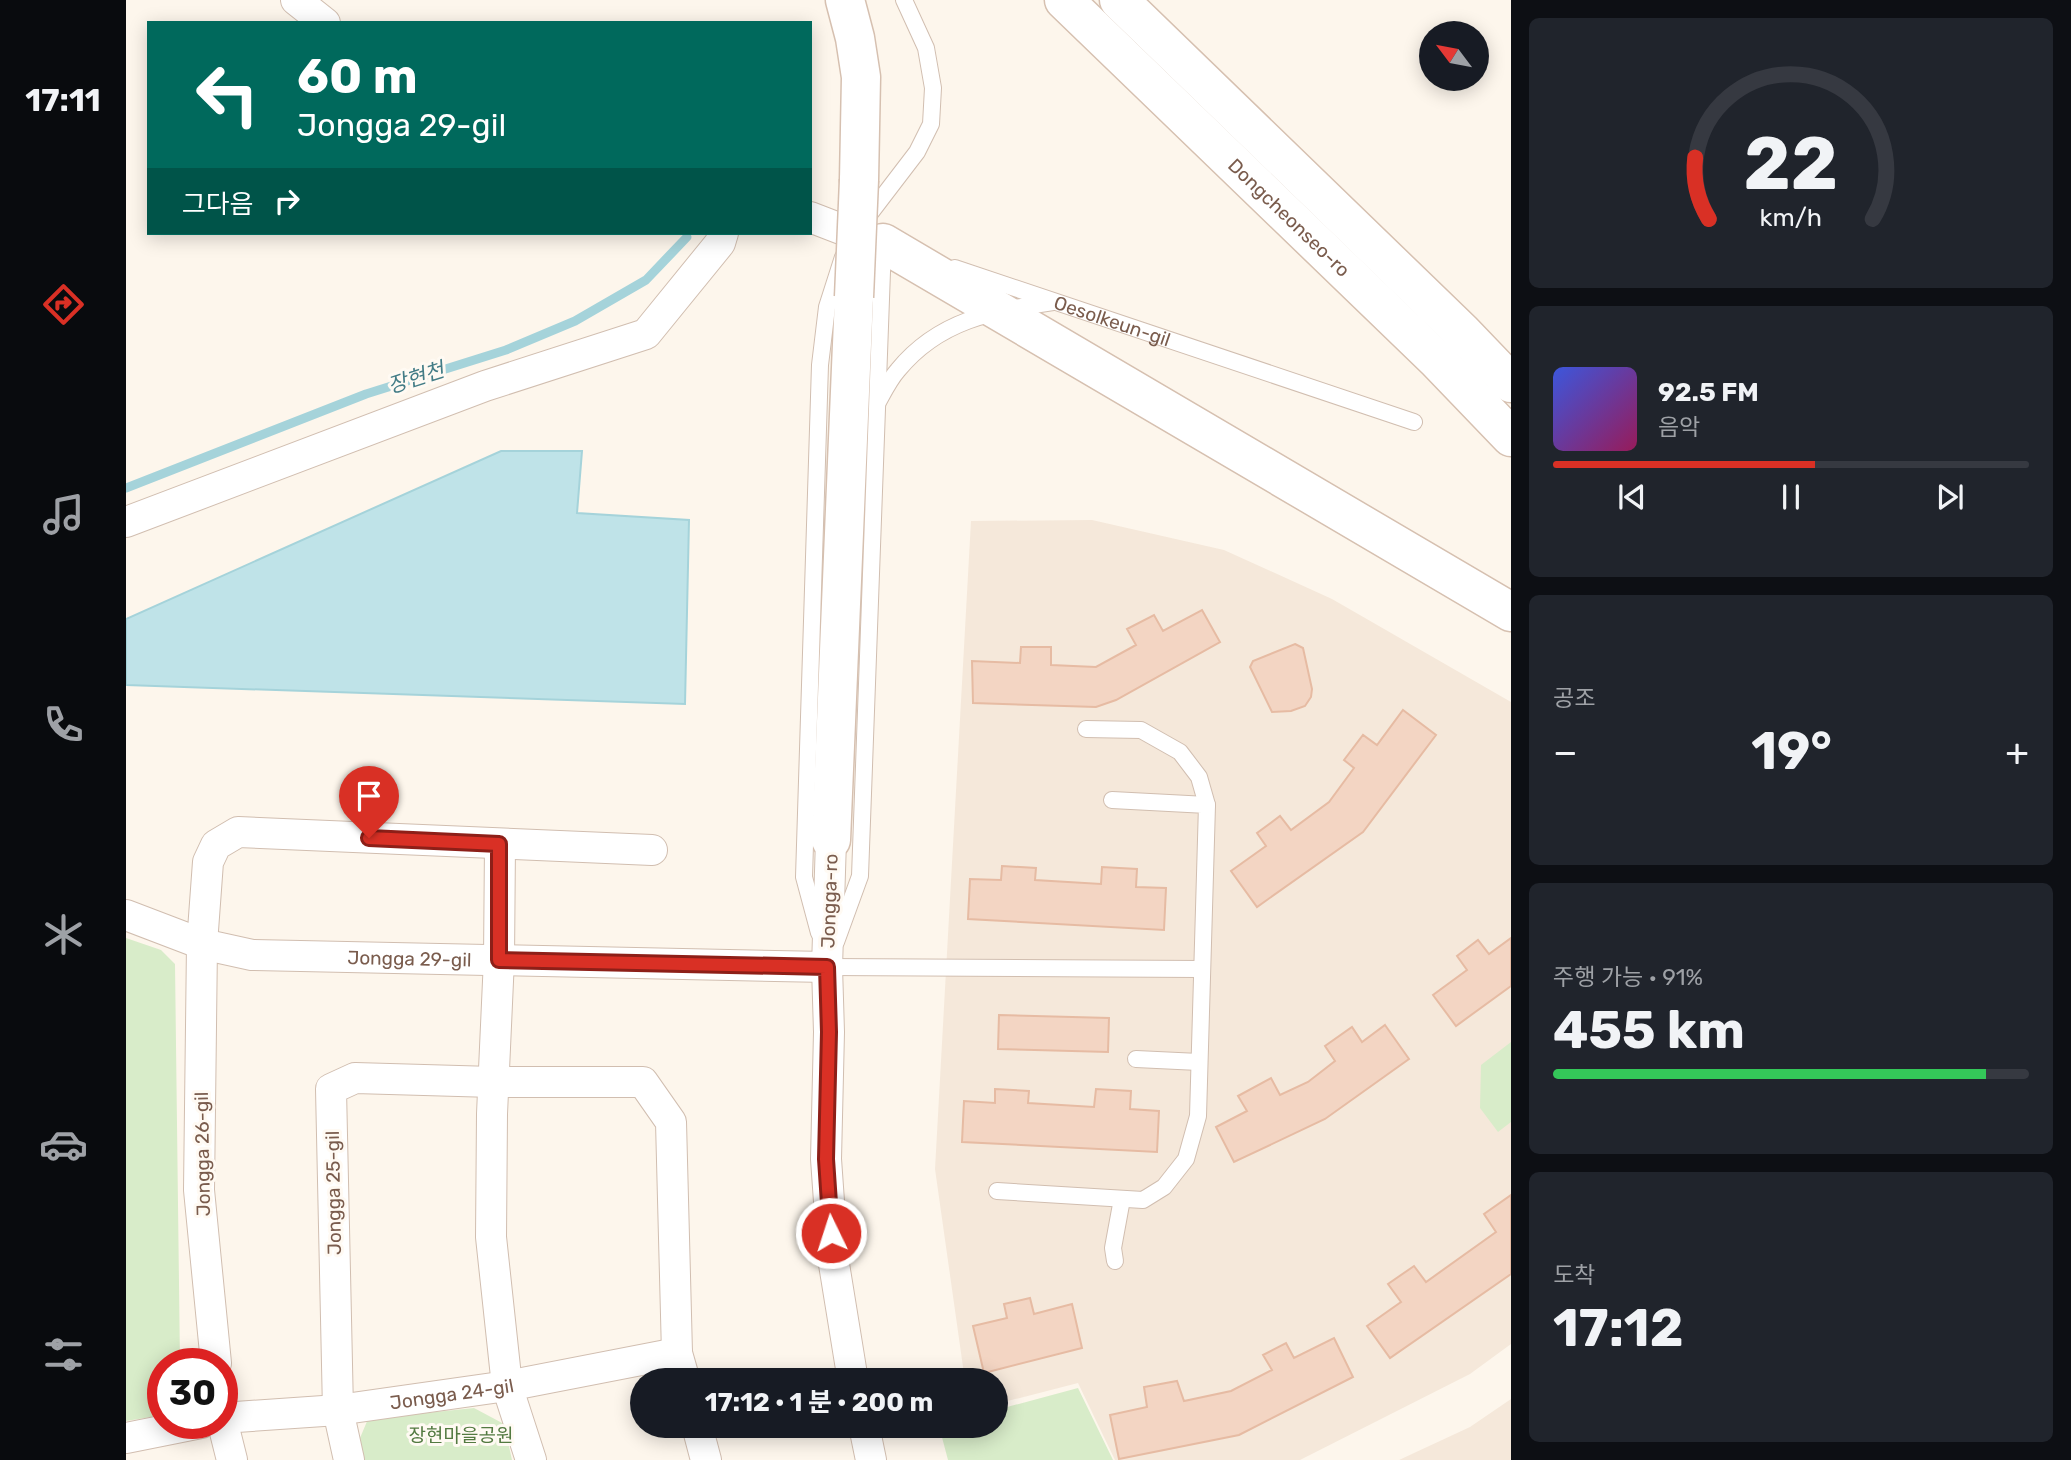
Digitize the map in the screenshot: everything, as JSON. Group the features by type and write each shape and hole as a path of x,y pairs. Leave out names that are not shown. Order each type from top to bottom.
{"main road":[{"path":"831,840 861,77 845,0"},
{"name":"Dongcheonseo-ro","path":"1065,0 1437,360 1511,437"},
{"name":"Dongcheonseo-ro","path":"1119,0 1462,332 1511,383"},
{"path":"868,239 997,310 1511,612"}],"street":[{"path":"296,0 322,21"},
{"name":"Oesolkeun-gil","path":"812,218 868,239"},
{"path":"126,522 485,386 646,334 720,243 722,235"},
{"name":"Jongga 26-gil","path":"215,1348 199,1190 202,944 208,862 216,845 238,832 652,850"},
{"name":"Jongga-ro","path":"831,840 826,1159 833,1258 851,1368"},
{"path":"499,844 499,960 493,1082 491,1237 507,1386 531,1460"},
{"name":"Jongga 29-gil","path":"126,915 202,944 252,955 827,967"},
{"name":"Jongga 25-gil","path":"349,1460 338,1410 331,1089 355,1078 493,1082"},
{"path":"493,1082 643,1082 671,1122 681,1367"},
{"name":"Jongga 24-gil","path":"238,1418 338,1410 507,1386 681,1367"},
{"path":"126,1438 147,1434"},
{"path":"700,1438 706,1460"},
{"path":"866,1438 871,1460"},
{"path":"227,1439 232,1460"}],"lane":[{"path":"827,967 804,877 820,379 827,307 839,265 868,239 931,124 933,88 926,48 904,0"},
{"path":"827,967 860,876 877,404 868,239"},
{"name":"Oesolkeun-gil","path":"868,239 1414,422"},
{"path":"877,404 897,371 919,347 953,325 997,310 1056,301"},
{"path":"997,1191 1143,1200 1164,1187 1186,1159 1198,1116 1207,805 1199,777 1180,752 1141,730 1086,729"},
{"path":"1112,800 1207,805"},
{"path":"827,967 1201,970"},
{"path":"1136,1059 1199,1062"},
{"path":"1115,1261 1113,1248 1122,1199"}],"shaded area":[{"path":"1092,520 1224,550 1332,599 1511,702 1511,1344 1470,1374 1300,1460 1115,1460 1078,1383 1008,1401 1008,1368 963,1368 935,1169 971,521"},
{"path":"1511,1399 1511,1460 1399,1460 1470,1427"}],"green space":[{"path":"126,938 161,950 175,964 180,1348 147,1348 147,1418 126,1421"},
{"path":"1511,1042 1511,1122 1498,1132 1480,1108 1481,1065"},
{"path":"1078,1388 1113,1460 948,1460 942,1438 1008,1438 1008,1407"},
{"name":"장현마을공원","path":"474,1408 504,1424 512,1460 363,1460 360,1438 368,1419"}],"water":[{"path":"501,451 582,451 577,513 689,520 685,704 126,685 126,619"}],"building":[{"path":"1202,610 1220,642 1116,700 1096,707 973,703 972,661 1020,663 1021,647 1051,647 1051,665 1096,667 1136,645 1127,629 1154,615 1163,631"},
{"path":"1295,644 1303,648 1312,689 1311,697 1305,706 1291,711 1272,712 1250,667 1253,661"},
{"path":"1403,710 1436,735 1363,832 1257,907 1231,871 1266,846 1257,833 1280,816 1291,830 1329,802 1354,768 1344,760 1363,735 1377,745"},
{"path":"1002,866 1036,868 1035,880 1101,884 1102,867 1137,869 1136,887 1166,888 1164,930 968,919 970,879 1001,880"},
{"path":"1511,938 1511,986 1456,1026 1433,995 1467,970 1457,956 1478,940 1489,954"},
{"path":"999,1015 1109,1018 1108,1052 998,1049"},
{"path":"1385,1025 1409,1059 1325,1119 1234,1162 1216,1127 1247,1111 1238,1096 1271,1078 1280,1095 1308,1082 1335,1061 1325,1046 1352,1027 1362,1042"},
{"path":"995,1089 1029,1091 1028,1103 1094,1107 1096,1089 1131,1091 1130,1109 1159,1111 1157,1152 962,1142 964,1101 995,1103"},
{"path":"1511,1195 1511,1274 1390,1358 1367,1326 1401,1302 1388,1284 1414,1266 1426,1282 1496,1232 1484,1214"},
{"path":"1030,1298 1034,1314 1072,1304 1082,1348 1004,1368 983,1368 973,1326 1007,1318 1004,1304"},
{"path":"1334,1338 1353,1377 1239,1435 1119,1459 1110,1415 1147,1407 1144,1387 1177,1381 1184,1401 1231,1391 1272,1370 1263,1355 1286,1343 1294,1358"}],"waterway":[{"name":"장현천","path":"126,488 366,394 506,350 575,321 646,280 687,237"}],"route":[{"path":"369,838 499,844 499,960 827,967 829,1032 826,1159 831,1233"}]}
